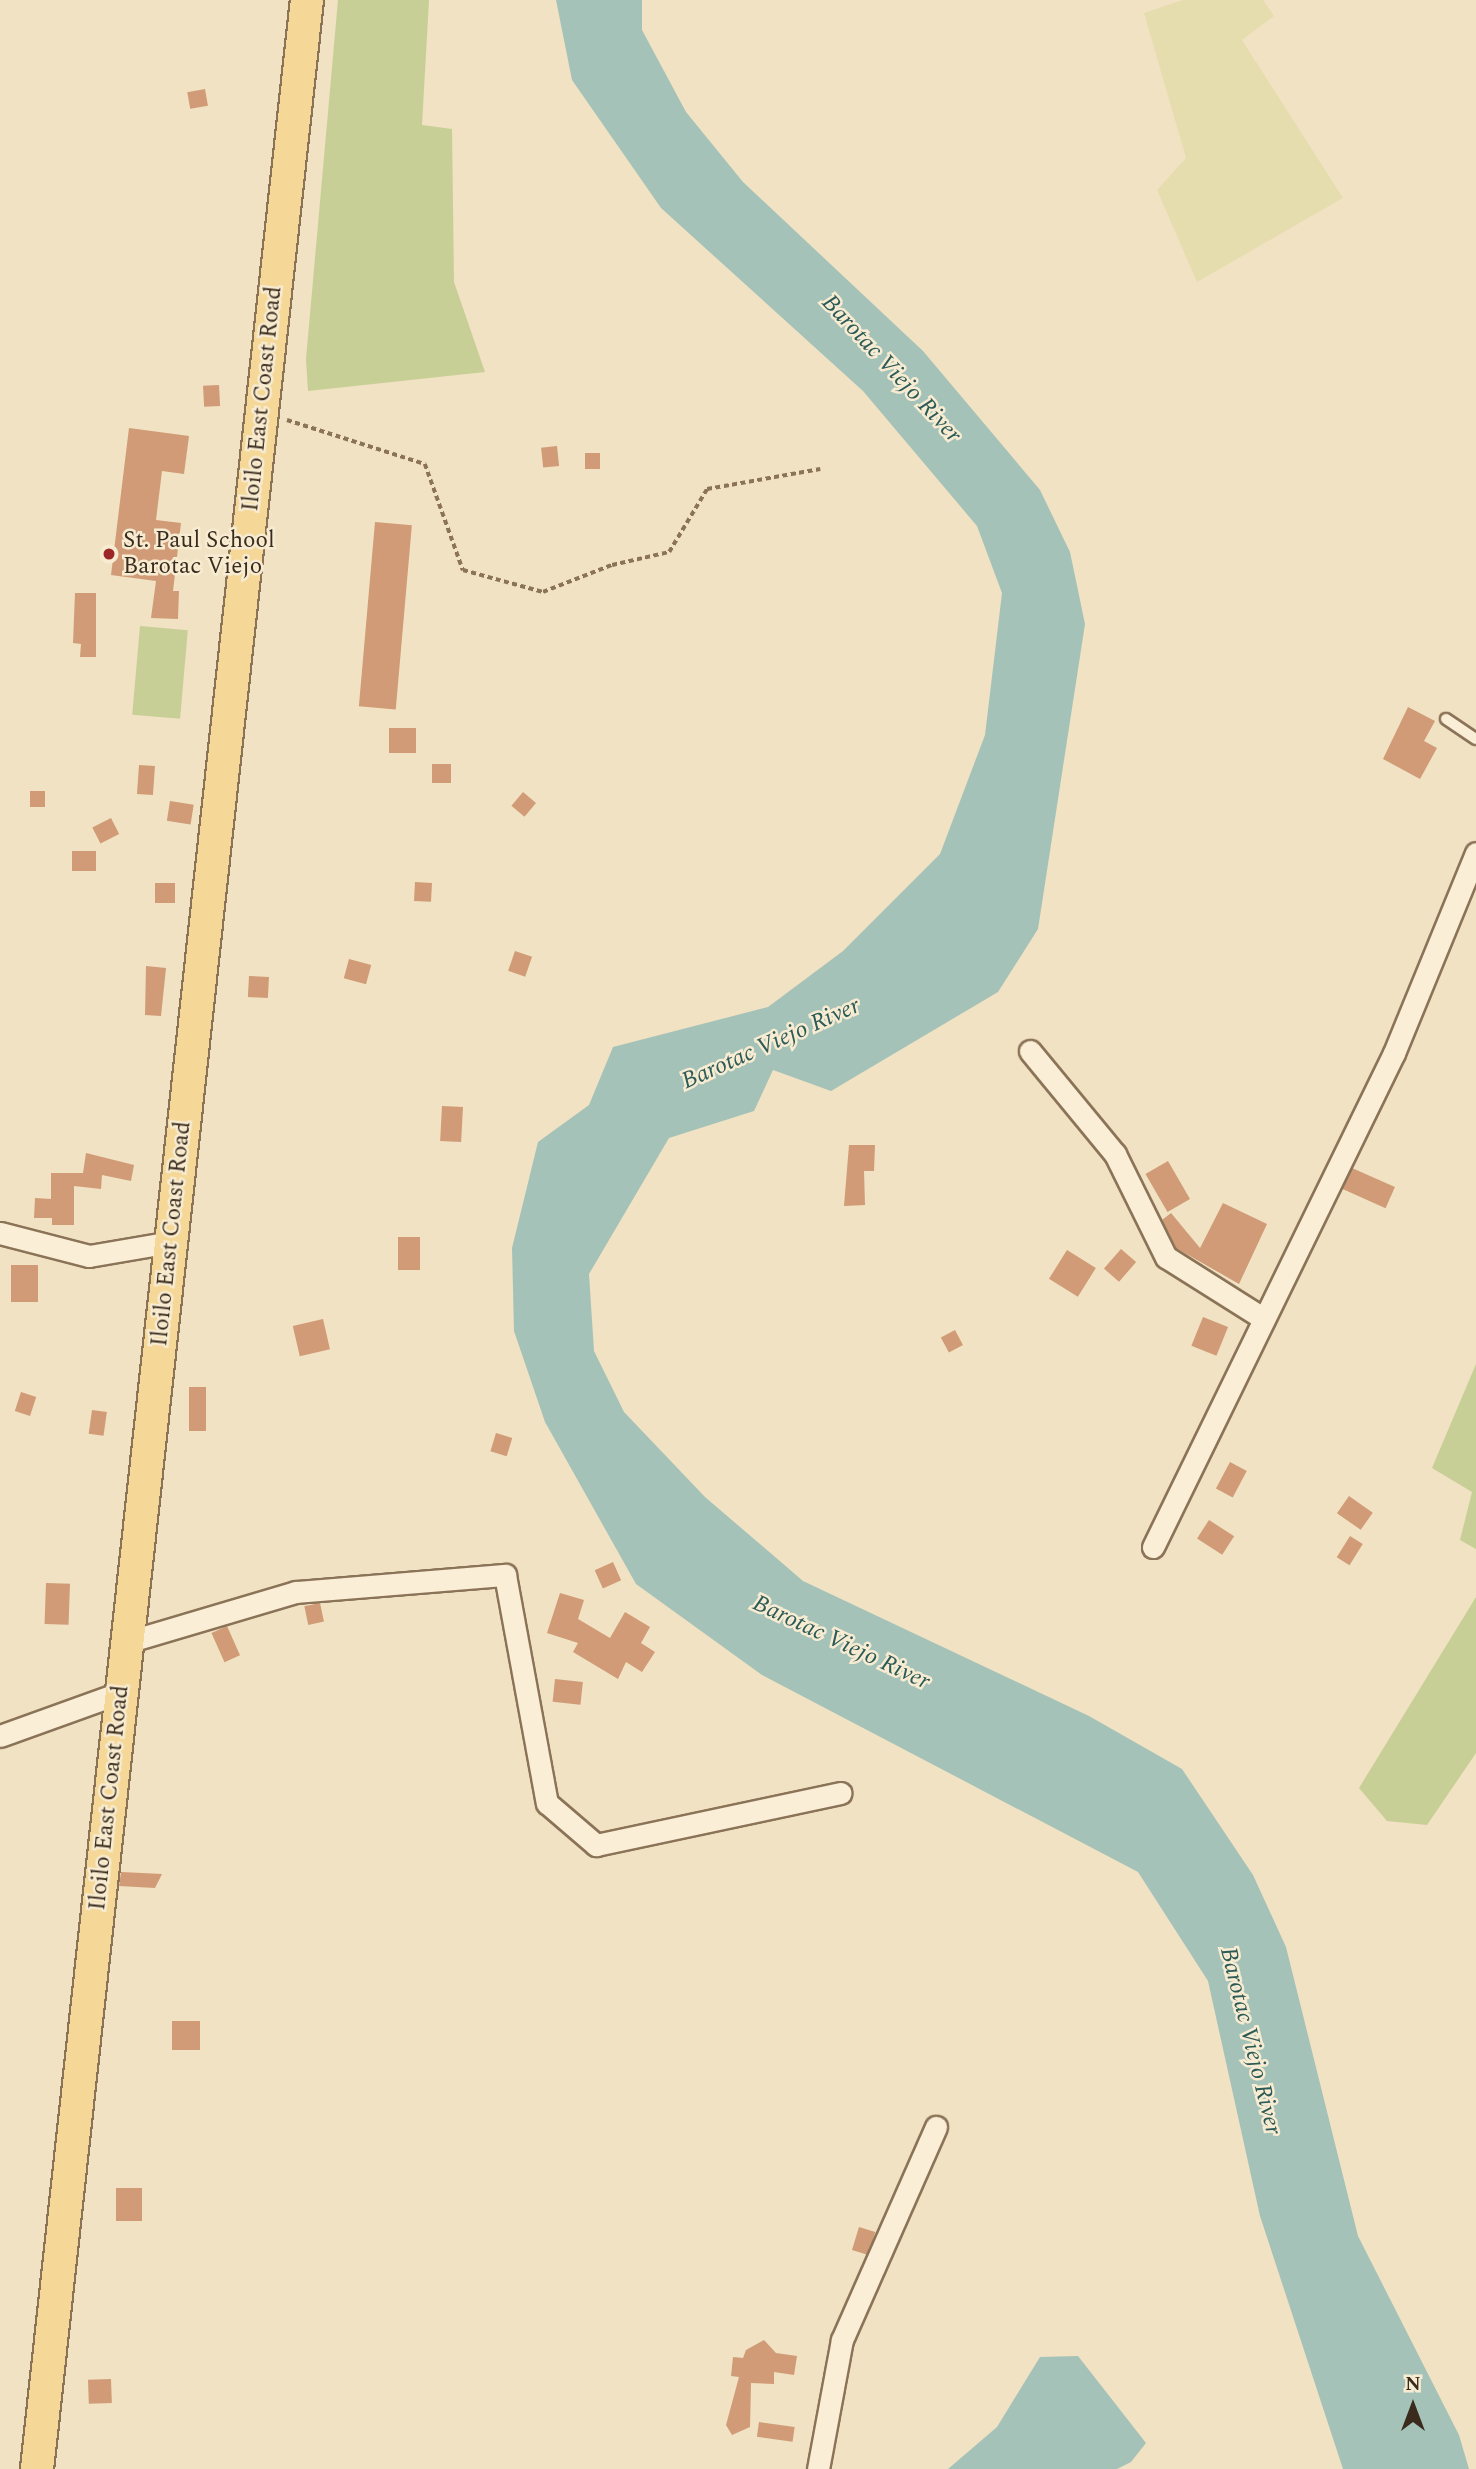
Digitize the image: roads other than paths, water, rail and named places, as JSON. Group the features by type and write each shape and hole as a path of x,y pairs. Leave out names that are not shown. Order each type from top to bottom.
{"main road":[{"name":"Iloilo East Coast Road","path":"37,2469 307,0"}],"street":[{"path":"1153,1547 1394,1053 1476,853"},
{"path":"1030,1051 1115,1154 1166,1257 1264,1318"},
{"path":"0,1233 89,1256 171,1242"},
{"path":"127,1642 296,1592 505,1576 547,1803 596,1845 841,1793"},
{"path":"0,1736 122,1692"},
{"path":"818,2469 842,2340 936,2127"}],"lane":[{"path":"1446,719 1476,739"}],"water":[{"name":"Barotac Viejo River","path":"556,0 642,0 642,30 686,112 743,182 923,351 1040,490 1070,552 1085,624 1038,929 998,992 831,1091 773,1070 754,1111 669,1138 589,1274 594,1351 624,1412 705,1497 803,1581 1089,1716 1182,1769 1253,1875 1286,1947 1358,2236 1459,2435 1469,2469 1343,2469 1260,2216 1208,1981 1138,1872 762,1675 636,1584 545,1422 514,1331 512,1248 538,1142 589,1105 613,1047 768,1007 843,951 940,854 985,735 1002,593 977,526 863,391 661,208 572,80"},
{"path":"1078,2356 1146,2443 1131,2462 1117,2469 948,2469 997,2427 1040,2357"}],"place":[{"name":"St. Paul School Barotac Viejo","path":"109,554"}]}
